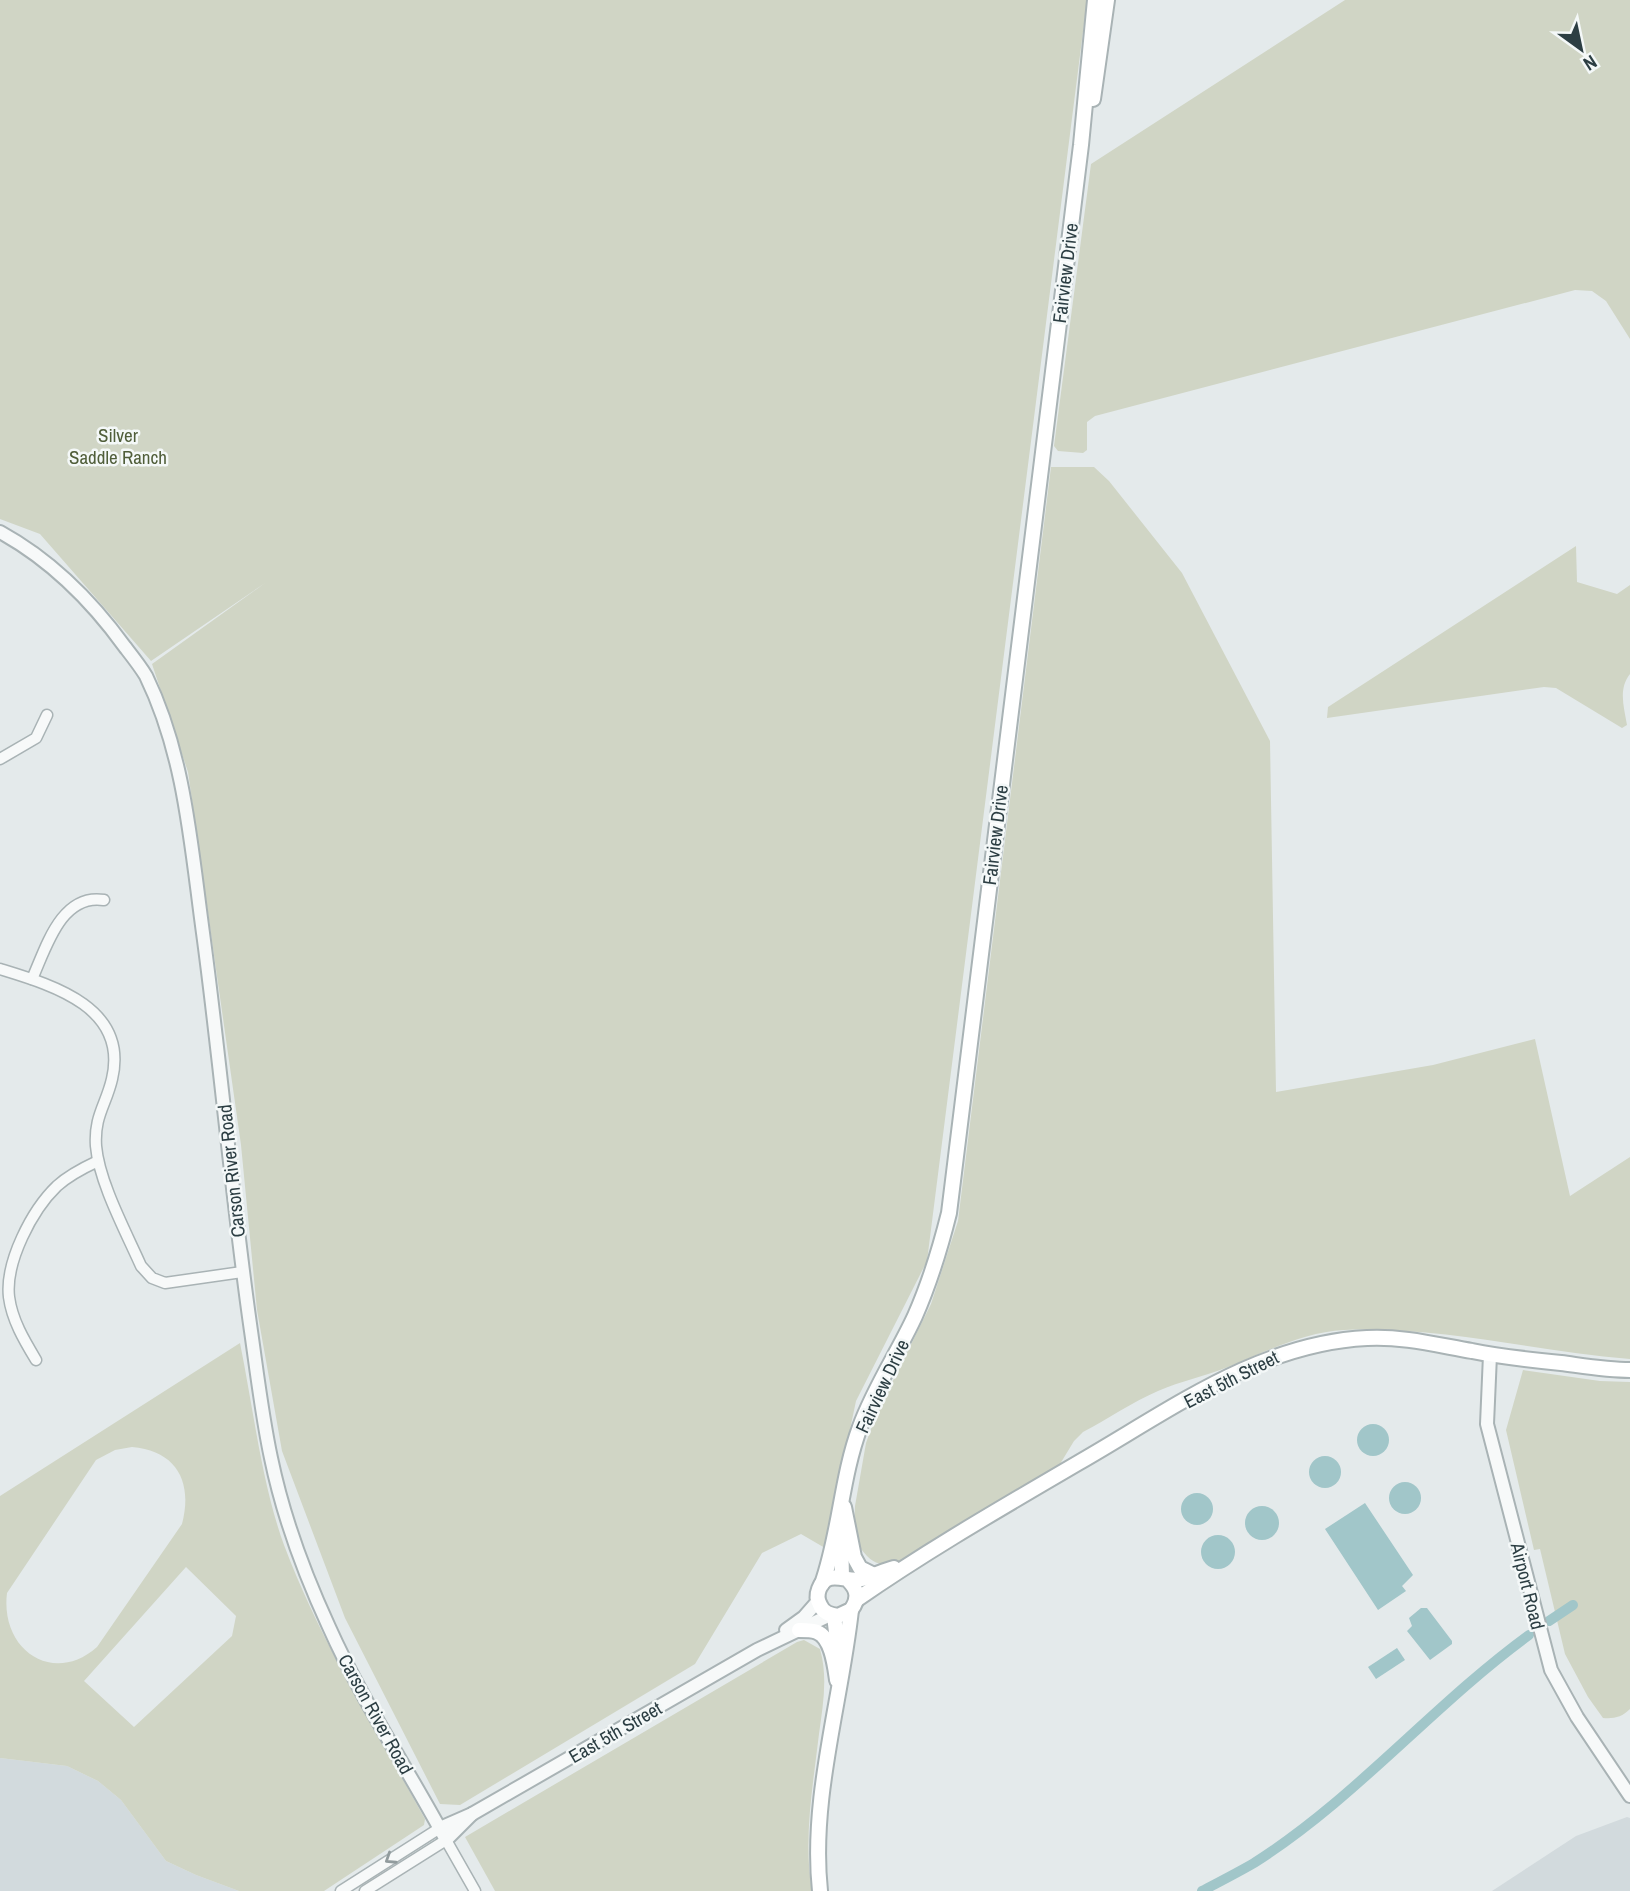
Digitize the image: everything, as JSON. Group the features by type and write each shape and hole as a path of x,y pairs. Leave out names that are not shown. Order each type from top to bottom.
{"main road":[{"name":"Fairview Drive","path":"822,1584 830,1561 844,1482 860,1426 915,1316 936,1266 949,1213 1081,145 1095,0"},
{"name":"Fairview Drive","path":"1081,145 1092,104 1107,0"},
{"name":"East 5th Street","path":"854,1605 911,1561 1219,1382 1278,1354 1334,1340 1382,1337 1490,1355 1605,1370 1630,1370"},
{"name":"Fairview Drive","path":"842,1502 846,1579"},
{"path":"842,1502 854,1557 860,1568 874,1575"},
{"name":"East 5th Street","path":"846,1579 861,1580 911,1561"},
{"path":"820,1891 818,1824 854,1605 855,1589 846,1579 831,1578 822,1584 818,1601 824,1611 832,1615 845,1614 854,1605"},
{"path":"832,1615 840,1685"},
{"path":"799,1630 817,1632 825,1638 840,1685"}],"street":[{"name":"Carson River Road","path":"0,532 22,544 63,575 106,621 144,673 171,738 187,817 205,948 242,1272 271,1458 299,1557 328,1627 443,1834"},
{"path":"0,758 36,738 47,715"},
{"path":"32,979 63,917 79,903 104,900"},
{"path":"0,969 32,979 83,1002 94,1011 107,1032 113,1067 96,1128 98,1161 141,1266 152,1278 165,1283 242,1272"},
{"path":"36,1360 19,1333 11,1308 8,1282 10,1268 46,1198 71,1175 98,1161"},
{"name":"Airport Road","path":"1490,1355 1487,1424 1551,1670 1577,1717 1630,1796"},
{"name":"East 5th Street","path":"757,1650 804,1617 818,1601"},
{"name":"East 5th Street","path":"365,1891 380,1887 443,1834 472,1814 757,1650 832,1615"},
{"path":"443,1834 475,1891"},
{"name":"East 5th Street","path":"341,1891 371,1871 443,1834"},
{"path":"371,1871 380,1887"}],"shaded area":[{"path":"0,1758 67,1766 98,1781 121,1800 166,1861 239,1891 0,1891"},
{"path":"1630,1818 1630,1891 1492,1891 1576,1836"}],"green space":[{"name":"Silver Saddle Ranch","path":"0,0 1087,0 927,1261 856,1401 825,1548 801,1534 762,1553 695,1664 460,1805 440,1804 345,1618 282,1451 257,1310 241,1145 188,772 152,664 265,583 151,661 40,534 0,519"},
{"path":"1345,0 1630,0 1630,339 1606,301 1592,291 1575,290 1095,416 1087,422 1087,450 1083,453 1058,451 1054,446 1091,164"},
{"path":"1051,467 1094,467 1109,481 1182,573 1270,741 1276,1092 1433,1065 1535,1039 1570,1196 1630,1157 1630,1359 1416,1332 1344,1330 1314,1335 1167,1387 1139,1400 1083,1432 1074,1441 1057,1469 894,1564 879,1564 861,1549 856,1550 855,1506 866,1443 876,1415 931,1304 958,1221"},
{"path":"1576,546 1577,582 1617,594 1630,585 1630,674 1623,692 1627,725 1622,728 1556,688 1544,687 1327,718 1328,707"},
{"path":"240,1343 264,1472 284,1545 314,1616 425,1819 424,1825 324,1891 239,1891 166,1861 121,1800 98,1781 67,1766 0,1758 0,1496","holes":["132,1447 160,1455 178,1471 185,1495 182,1524 97,1647 80,1658 63,1663 47,1662 33,1656 21,1645 12,1631 7,1613 7,1593 96,1460 115,1450","186,1567 236,1616 232,1636 134,1727 84,1681"]},
{"path":"1523,1370 1600,1381 1630,1382 1630,1709 1618,1717 1603,1718 1588,1697 1565,1654 1540,1549 1534,1550 1506,1430"},
{"path":"804,1640 820,1649 824,1681 809,1832 812,1891 495,1891 465,1837"}],"water":[{"path":"1373,1424 1384,1429 1389,1440 1384,1451 1373,1456 1362,1451 1357,1440 1362,1429"},
{"path":"1325,1456 1336,1461 1341,1472 1336,1483 1325,1488 1314,1483 1309,1472 1314,1461"},
{"path":"1405,1482 1416,1487 1421,1498 1416,1509 1405,1514 1394,1509 1389,1498 1394,1487"},
{"path":"1197,1493 1208,1498 1213,1509 1208,1520 1197,1525 1186,1520 1181,1509 1186,1498"},
{"path":"1365,1503 1413,1575 1402,1586 1406,1591 1378,1610 1325,1529"},
{"path":"1262,1506 1274,1511 1279,1523 1274,1535 1262,1540 1250,1535 1245,1523 1250,1511"},
{"path":"1218,1535 1230,1540 1235,1552 1230,1564 1218,1569 1206,1564 1201,1552 1206,1540"},
{"path":"1421,1608 1427,1608 1452,1641 1452,1644 1430,1660 1407,1631 1412,1626 1409,1618"},
{"path":"1397,1648 1405,1660 1376,1679 1368,1667"}],"waterway":[{"path":"1549,1621 1573,1605"},
{"path":"1202,1891 1254,1863 1291,1838 1360,1781 1460,1691 1529,1635"}]}
